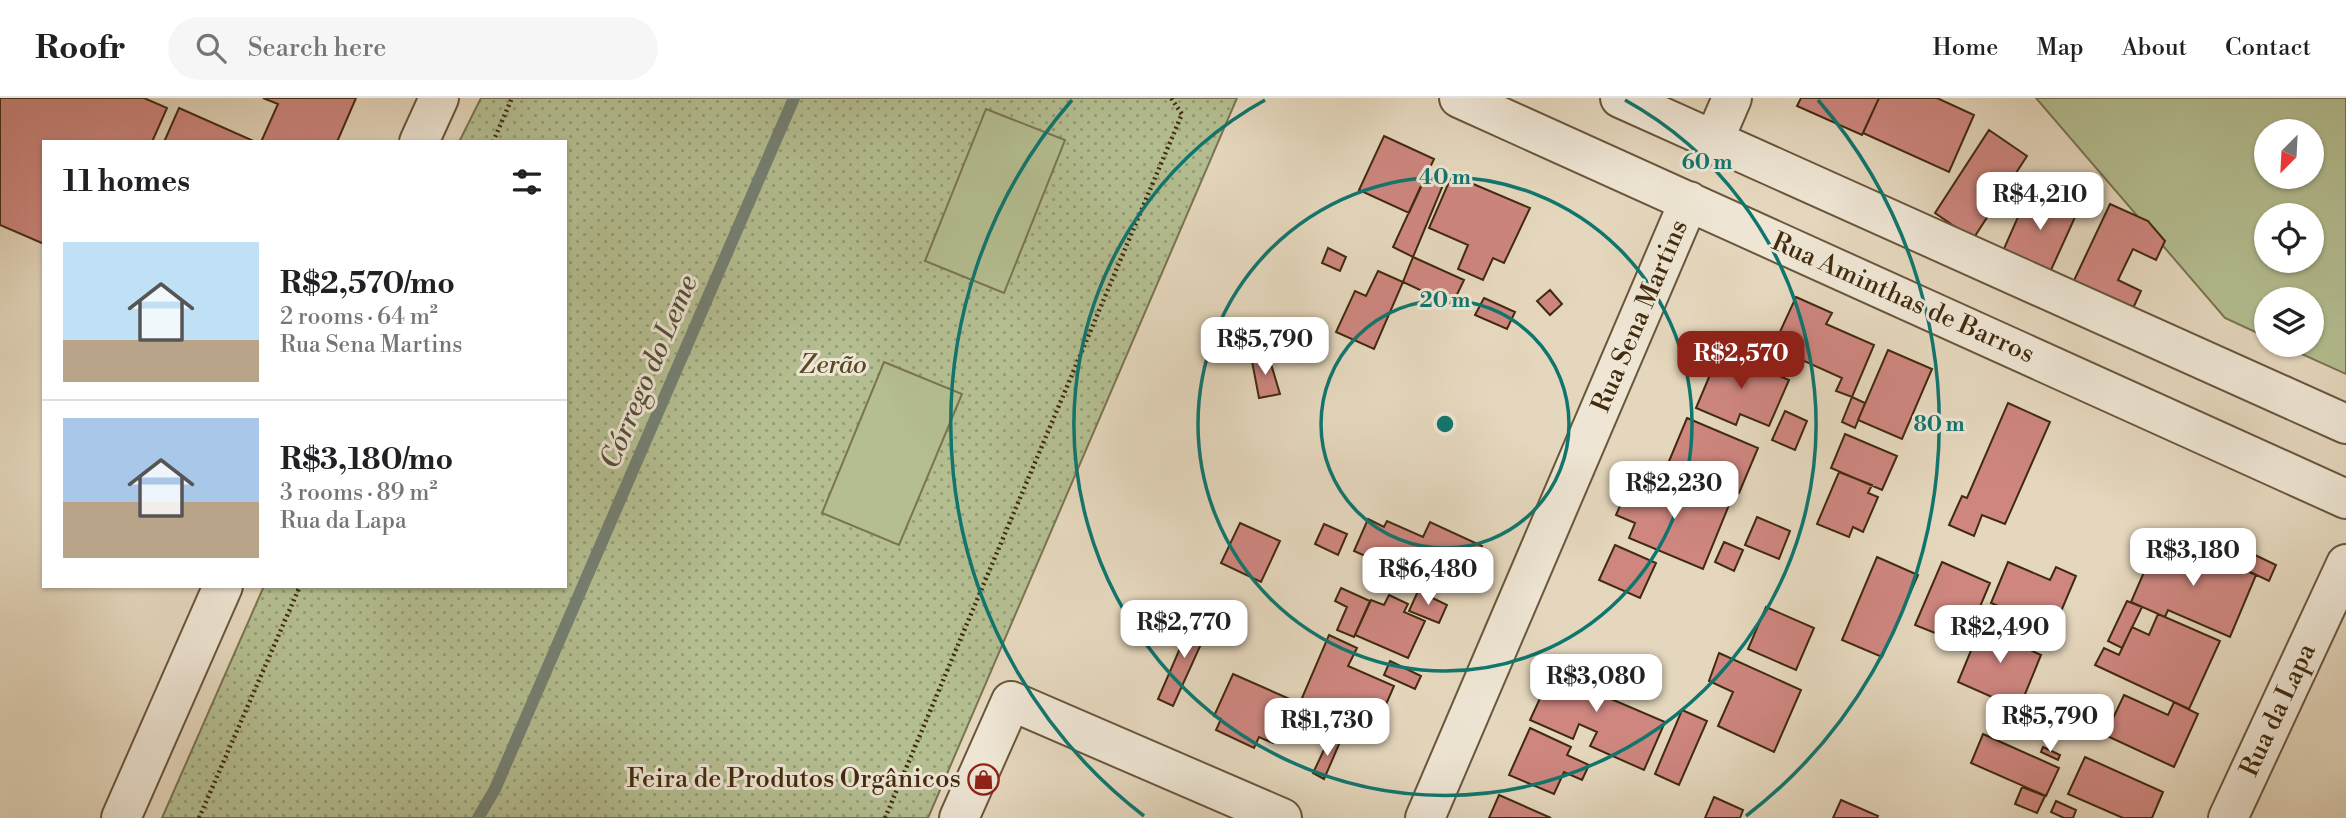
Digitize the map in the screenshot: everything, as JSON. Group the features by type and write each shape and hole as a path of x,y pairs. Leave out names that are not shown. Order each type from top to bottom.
{"street":[{"path":"420,140 439,98"},
{"name":"Rua Aminthas de Barros","path":"1459,98 2346,499"},
{"path":"1620,98 2346,424"},
{"path":"1714,139 1732,98"},
{"name":"Rua Sena Martins","path":"1425,818 1689,201"},
{"name":"Rua da Lapa","path":"2228,818 2346,564"},
{"path":"121,818 222,588"},
{"path":"959,818 1011,701 1282,818"}],"path":[{"path":"494,140 512,98"},
{"path":"885,818 1182,114 1171,98"},
{"path":"199,818 299,588"}],"green space":[{"name":"Zerão","path":"481,98 1237,98 928,818 162,818 263,588 567,588 567,140 460,140"},
{"path":"2036,98 2346,98 2346,374 2308,357 2324,357 2324,287 2254,287 2254,331 2225,318"},
{"path":"986,109 1065,140 1004,293 925,261"},
{"path":"884,362 962,394 899,545 822,513"}],"building":[{"path":"0,98 144,98 167,108 153,140 42,140 42,243 0,225"},
{"path":"263,98 356,98 338,140 262,140 278,104"},
{"path":"1801,98 1879,98 1862,135 1797,106"},
{"path":"1879,98 1937,98 1974,115 1949,172 1863,133"},
{"path":"179,108 251,140 165,140"},
{"path":"1989,130 2027,156 1973,239 1935,213"},
{"path":"1384,136 1434,159 1409,213 1359,190"},
{"path":"1452,175 1530,208 1504,263 1493,258 1483,280 1458,269 1468,245 1429,228"},
{"path":"1425,177 1443,185 1413,257 1393,247"},
{"path":"2033,183 2081,204 2046,281 1999,260"},
{"path":"2110,204 2148,221 2165,241 2156,260 2133,249 2118,280 2141,291 2129,317 2069,291"},
{"path":"1328,248 1346,257 1340,271 1322,263"},
{"path":"1413,257 1464,280 1452,305 1403,282"},
{"path":"1378,271 1403,282 1374,349 1336,332 1355,291 1366,296"},
{"path":"1550,290 1562,304 1550,315 1537,301"},
{"path":"1796,297 1832,313 1826,324 1874,345 1852,397 1836,391 1842,378 1773,347"},
{"path":"1484,298 1515,312 1507,329 1475,315"},
{"path":"1888,350 1932,369 1902,439 1858,420"},
{"path":"1720,351 1789,380 1769,426 1740,414 1736,425 1696,408"},
{"path":"1268,354 1280,394 1259,398 1252,361"},
{"path":"1852,397 1865,403 1855,428 1842,422"},
{"path":"2008,403 2050,422 2005,524 1982,515 1974,536 1949,525 1962,496 1967,498"},
{"path":"1785,411 1807,421 1795,450 1772,440"},
{"path":"1687,418 1758,448 1739,493 1703,478 1697,492 1662,478"},
{"path":"1845,434 1897,456 1882,490 1831,468"},
{"path":"1839,472 1872,485 1868,493 1878,497 1863,532 1853,527 1849,537 1817,524"},
{"path":"1631,481 1664,494 1670,481 1729,505 1703,569 1629,538 1635,523 1616,515"},
{"path":"1757,517 1790,531 1779,559 1745,545"},
{"path":"1368,519 1384,527 1387,521 1423,537 1430,522 1482,546 1477,559 1455,549 1437,588 1354,551"},
{"path":"1240,523 1280,541 1261,582 1221,563"},
{"path":"1324,524 1347,534 1338,555 1315,544"},
{"path":"2161,533 2192,547 2187,558 2218,572 2223,561 2256,575 2230,637 2168,610 2165,617 2131,602"},
{"path":"1724,542 1743,550 1734,571 1715,562"},
{"path":"1615,545 1656,563 1640,598 1599,580"},
{"path":"2255,555 2276,565 2269,581 2248,571"},
{"path":"1877,557 1918,575 1882,657 1842,640"},
{"path":"1942,562 1990,583 1974,621 1964,617 1955,641 1915,625"},
{"path":"2008,562 2050,580 2056,567 2076,576 2051,635 2022,621 2017,633 2002,626 2008,610 1991,603"},
{"path":"1341,588 1370,601 1354,637 1337,630 1347,607 1335,601"},
{"path":"1418,591 1447,605 1439,623 1409,611"},
{"path":"1389,595 1408,604 1404,612 1425,621 1408,658 1355,635 1371,600 1384,605"},
{"path":"2127,601 2142,607 2122,648 2108,641"},
{"path":"1766,607 1814,628 1796,670 1748,649"},
{"path":"2158,614 2220,641 2189,709 2095,665 2104,648 2119,655 2132,627 2149,635"},
{"path":"1194,616 1211,622 1173,706 1158,699"},
{"path":"1984,619 2017,633 2013,642 2041,655 2019,709 1958,682"},
{"path":"1329,635 1357,648 1348,666 1394,686 1375,730 1302,698"},
{"path":"1719,653 1801,690 1774,752 1718,726 1733,692 1709,681"},
{"path":"1560,655 1611,677 1604,696 1665,722 1644,770 1590,746 1597,732 1579,724 1573,739 1530,720"},
{"path":"1390,661 1421,676 1415,689 1384,675"},
{"path":"1233,674 1292,700 1273,743 1259,737 1254,748 1216,730 1221,719 1214,716"},
{"path":"2124,695 2168,715 2174,702 2198,714 2174,767 2105,735"},
{"path":"1682,710 1707,721 1679,785 1655,774"},
{"path":"1530,728 1571,747 1567,755 1589,765 1582,780 1564,772 1554,794 1509,775"},
{"path":"1983,734 2059,768 2046,796 1971,763"},
{"path":"1330,737 1340,742 1324,779 1313,773"},
{"path":"2043,747 2060,755 2058,760 2041,752"},
{"path":"2085,757 2163,792 2152,818 2123,818 2068,794"},
{"path":"2022,787 2045,796 2037,813 2015,804"},
{"path":"1499,795 1551,818 1489,818"},
{"path":"1714,797 1743,810 1740,818 1705,818"},
{"path":"1841,800 1878,816 1833,818"},
{"path":"2056,801 2076,810 2073,818 2064,818 2051,812"}],"waterway":[{"name":"Córrego do Leme","path":"478,818 495,789 794,98"}],"place":[{"name":"Feira de Produtos Orgânicos","path":"984,779"}]}
